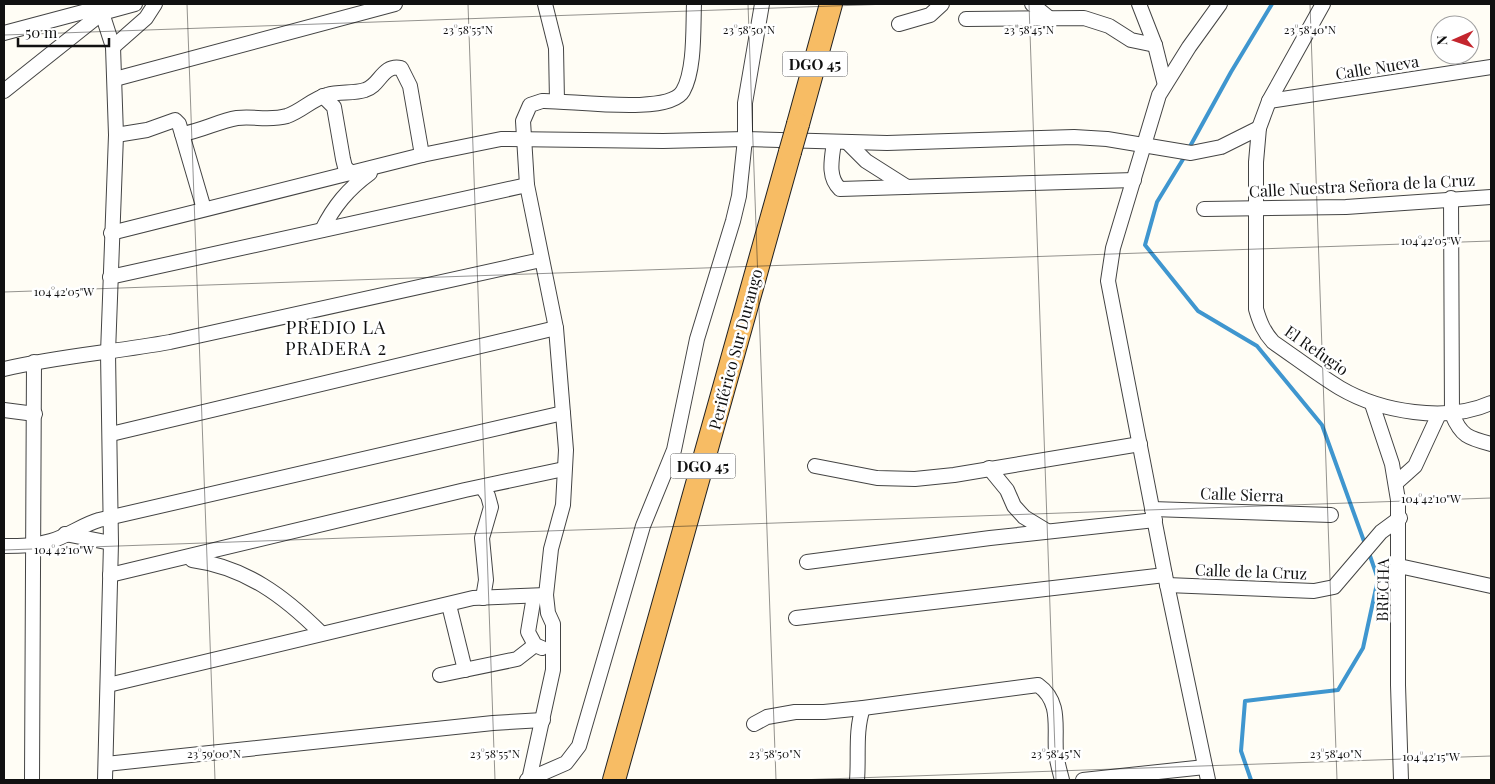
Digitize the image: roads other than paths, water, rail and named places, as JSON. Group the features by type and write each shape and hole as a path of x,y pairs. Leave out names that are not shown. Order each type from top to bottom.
{"highway":[{"name":"Periférico Sur Durango","path":"614,780 831,4"}],"street":[{"path":"4,34 98,8 134,4"},
{"path":"113,47 146,18 155,4"},
{"path":"115,79 395,4"},
{"path":"545,4 556,48 557,100"},
{"path":"535,645 528,632 540,595 563,504 566,450 556,328 527,186 523,121 530,105 557,100 636,105 669,103 679,98 688,80 694,4"},
{"path":"529,780 566,763 579,746 643,526 674,450 697,339 728,239 739,196 745,138 745,103 762,4"},
{"path":"899,24 930,15 942,4"},
{"path":"1032,4 1049,18"},
{"path":"1139,4 1155,45 1165,86"},
{"path":"1083,780 1207,777 1166,580 1108,281 1113,248 1159,95 1220,4"},
{"path":"1255,209 1256,144 1260,128 1269,102 1323,4"},
{"path":"98,8 113,47 116,135 108,353 111,434 105,780"},
{"path":"7,86 98,8"},
{"path":"966,19 1084,18 1098,21 1131,40 1155,45"},
{"name":"Calle Nueva","path":"1269,102 1491,67"},
{"path":"182,134 202,131 237,118 273,119 287,116 300,110 308,102 323,96 366,90 375,86 382,74 390,69 401,68 410,86 422,155"},
{"path":"323,96 334,107 345,167 352,174"},
{"path":"116,135 147,130 175,120 179,124 204,209"},
{"path":"111,233 422,155 501,139 663,141 745,138 841,142 1074,137 1144,144 1173,151 1205,151 1221,147 1260,128"},
{"path":"841,142 831,170 835,184 840,189 1134,180"},
{"path":"841,142 866,161 908,187"},
{"path":"322,230 329,216 349,188 376,168"},
{"path":"110,276 527,186"},
{"name":"Calle Nuestra Señora de la Cruz","path":"1204,209 1346,207 1451,198 1491,197"},
{"path":"1396,484 1415,466 1446,414 1451,198"},
{"name":"El Refugio","path":"1255,209 1256,309 1265,332 1273,342 1340,388 1372,404 1446,414"},
{"path":"4,369 34,362 108,353 271,320 541,260"},
{"path":"111,434 556,328"},
{"path":"32,780 34,362"},
{"path":"1446,414 1491,403"},
{"name":"BRECHA","path":"1372,404 1396,484 1400,518 1398,684 1401,780"},
{"path":"4,410 35,414"},
{"path":"4,546 32,545 54,540 86,524 110,518 380,453 563,413"},
{"path":"1446,414 1458,429 1469,436 1491,444"},
{"path":"815,466 892,479 954,475 1140,444"},
{"path":"989,468 1007,490 1014,506 1024,517 1047,531"},
{"path":"110,576 482,487 564,470"},
{"path":"482,487 488,496 491,507 482,538 486,580 483,598"},
{"name":"Calle Sierra","path":"807,562 1047,531 1154,514 1331,515"},
{"name":"Calle de la Cruz","path":"796,618 1166,580 1305,591 1334,588 1381,532 1400,518"},
{"path":"65,534 110,543"},
{"path":"184,559 230,568 255,581 281,597 321,633"},
{"path":"1399,566 1491,586"},
{"path":"529,780 553,670 553,624 540,595"},
{"path":"108,685 321,633 449,605 483,598 540,595"},
{"path":"449,605 465,670"},
{"path":"440,674 516,659 535,645 553,647"},
{"path":"754,724 767,717 795,712 824,712 864,708 1038,685 1047,691 1053,701 1056,716 1056,755 1062,780"},
{"path":"857,780 859,755 857,732 864,708"},
{"path":"106,764 492,723 543,720"}],"waterway":[{"path":"1188,150 1231,72 1272,4"},
{"path":"1185,156 1157,202 1145,245 1198,311 1257,346 1322,425 1365,544"},
{"path":"1251,780 1241,751 1245,701 1338,690 1363,648 1378,579 1369,553"}],"district":[{"name":"PREDIO LA PRADERA 2","path":"336,337"}]}
